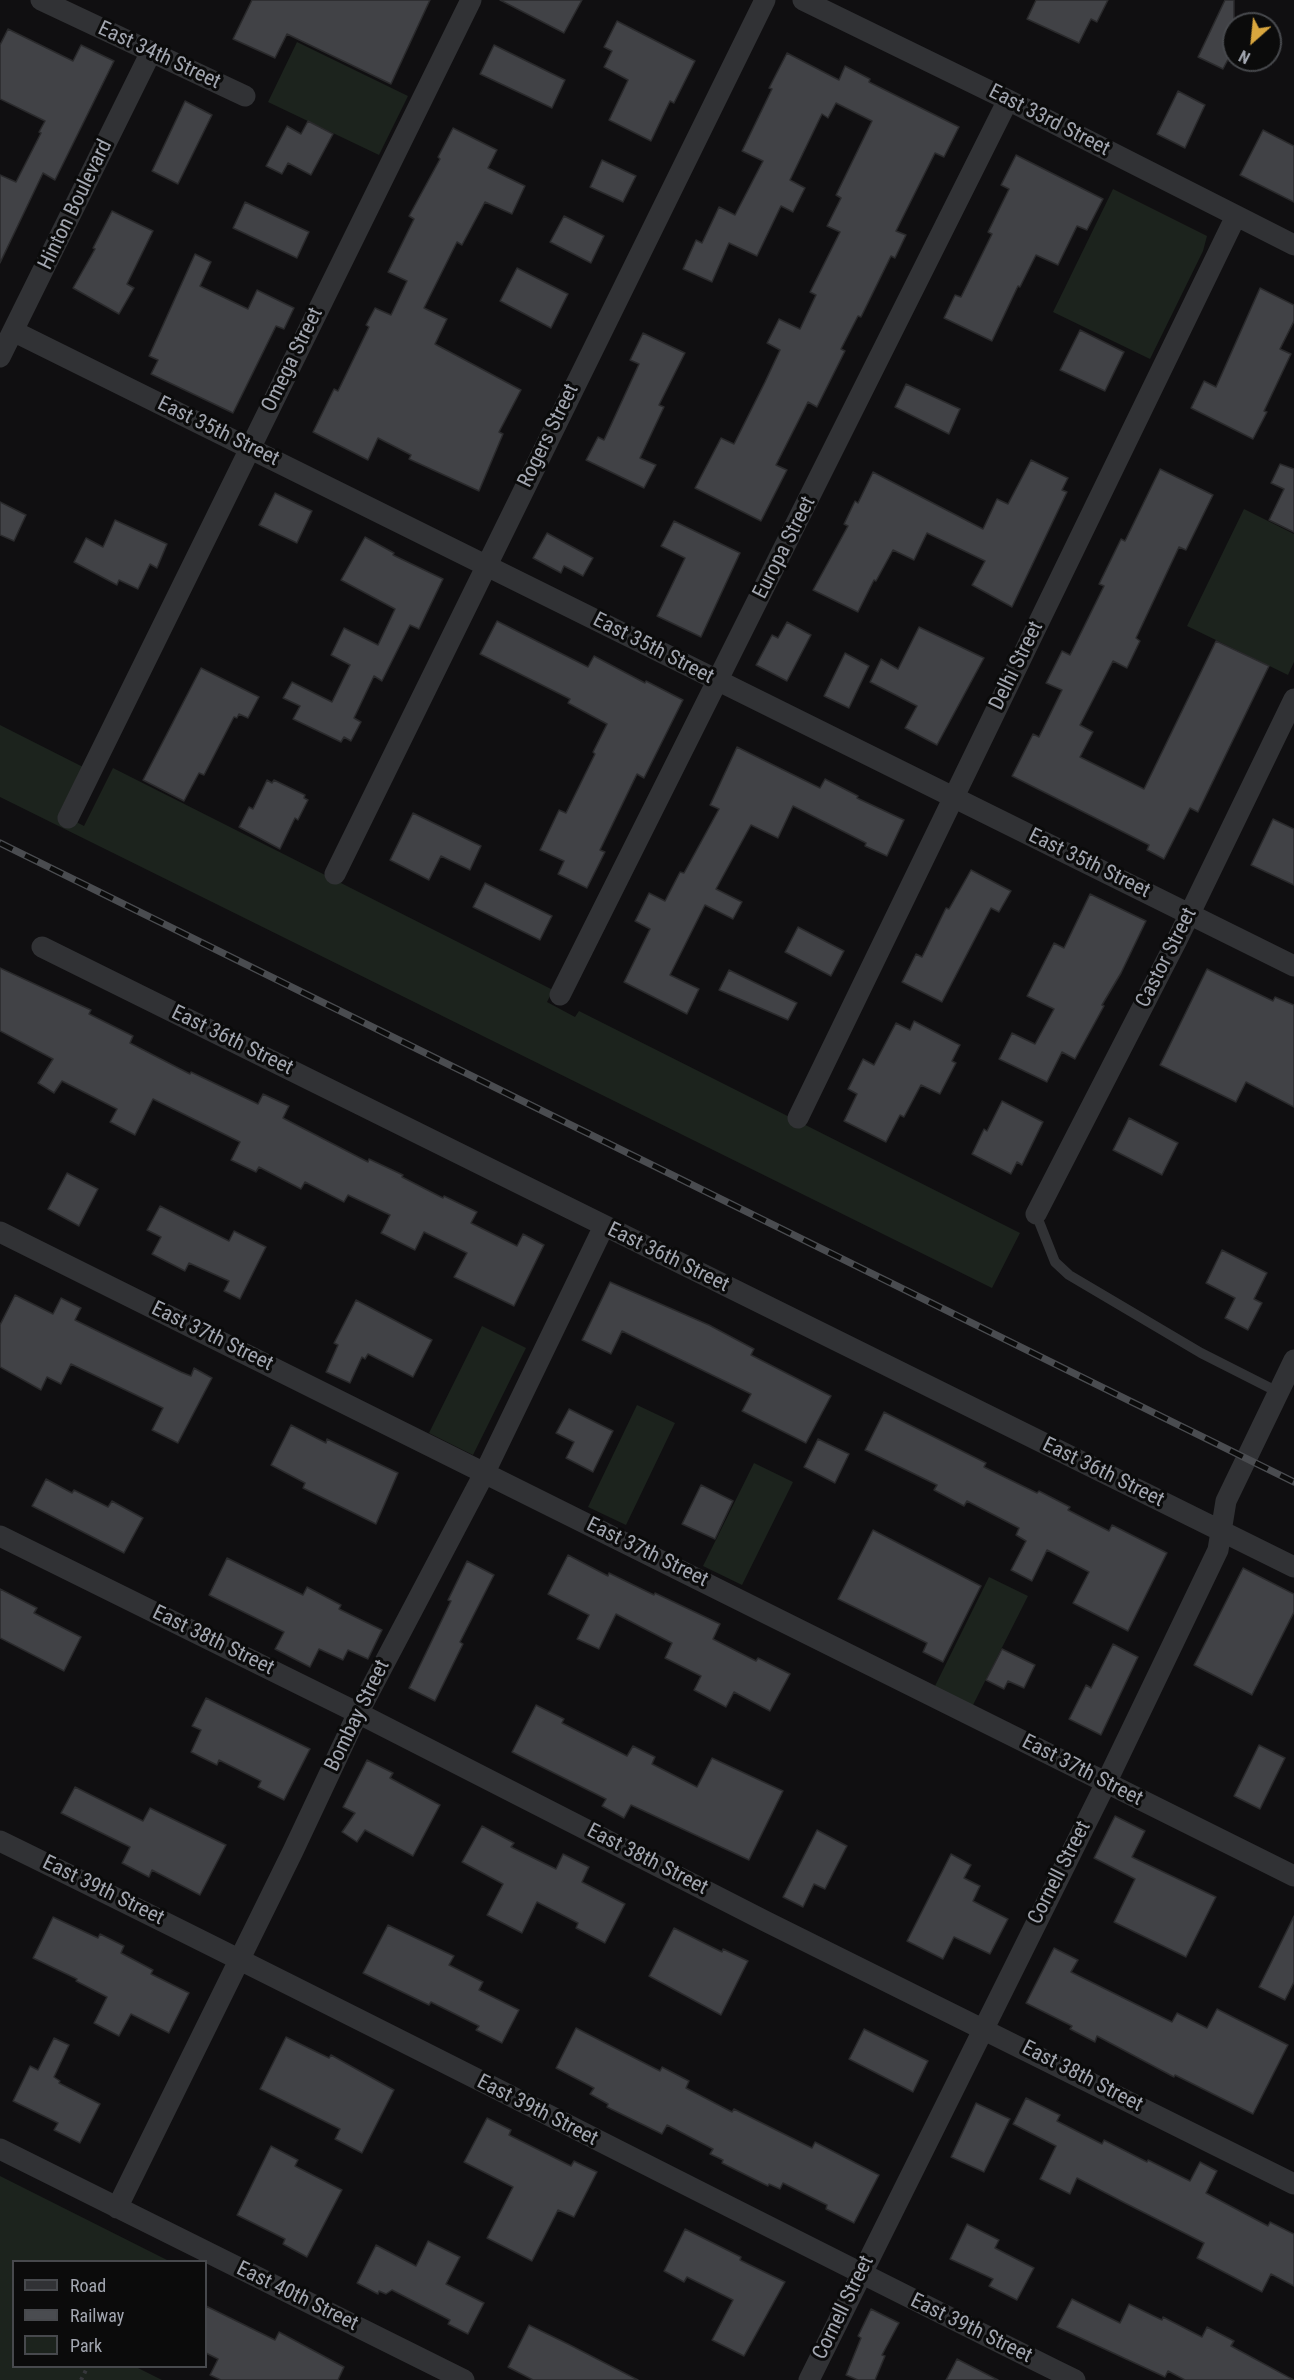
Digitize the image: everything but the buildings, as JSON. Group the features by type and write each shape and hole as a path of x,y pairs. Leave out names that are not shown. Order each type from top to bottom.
{"street":[{"name":"East 34th Street","path":"40,0 245,96"},
{"name":"Omega Street","path":"68,818 471,0"},
{"name":"Rogers Street","path":"335,873 765,0"},
{"name":"East 33rd Street","path":"806,1 1294,244"},
{"name":"Hinton Boulevard","path":"0,357 151,52"},
{"name":"Europa Street","path":"560,995 1008,100"},
{"name":"Delhi Street","path":"798,1118 1236,216"},
{"name":"East 35th Street","path":"13,331 1294,966"},
{"name":"Castor Street","path":"1036,1215 1190,913 1294,699"},
{"name":"East 36th Street","path":"42,947 1294,1567"},
{"name":"Bombay Street","path":"117,2208 358,1713 485,1472 604,1226"},
{"name":"East 37th Street","path":"0,1232 1294,1876"},
{"name":"Cornell Street","path":"809,2380 982,2027 1106,1783 1218,1550 1226,1501 1294,1360"},
{"name":"East 38th Street","path":"0,1536 358,1713 755,1916 1294,2184"},
{"name":"East 39th Street","path":"0,1841 240,1959 860,2274 1075,2380"},
{"name":"East 40th Street","path":"0,2149 464,2380"}],"lane":[{"path":"1036,1215 1055,1262 1069,1275 1201,1353 1278,1392"}],"green space":[{"path":"297,42 408,96 379,155 268,102"},
{"path":"1113,189 1207,236 1203,251 1150,359 1053,312"},
{"path":"1244,509 1294,534 1294,662 1288,675 1187,626"},
{"path":"0,725 83,767 59,813 84,826 113,768 553,990 547,1002 575,1017 579,1011 1020,1233 992,1288 0,797"},
{"path":"482,1326 526,1348 473,1455 429,1433"},
{"path":"637,1405 675,1423 626,1525 588,1507"},
{"path":"754,1463 793,1482 742,1585 703,1566"},
{"path":"989,1577 1028,1596 972,1707 934,1688"},
{"path":"0,2176 167,2260 12,2260 12,2368 138,2368 162,2380 0,2380"}],"railway":[{"path":"0,843 1294,1482"}]}
